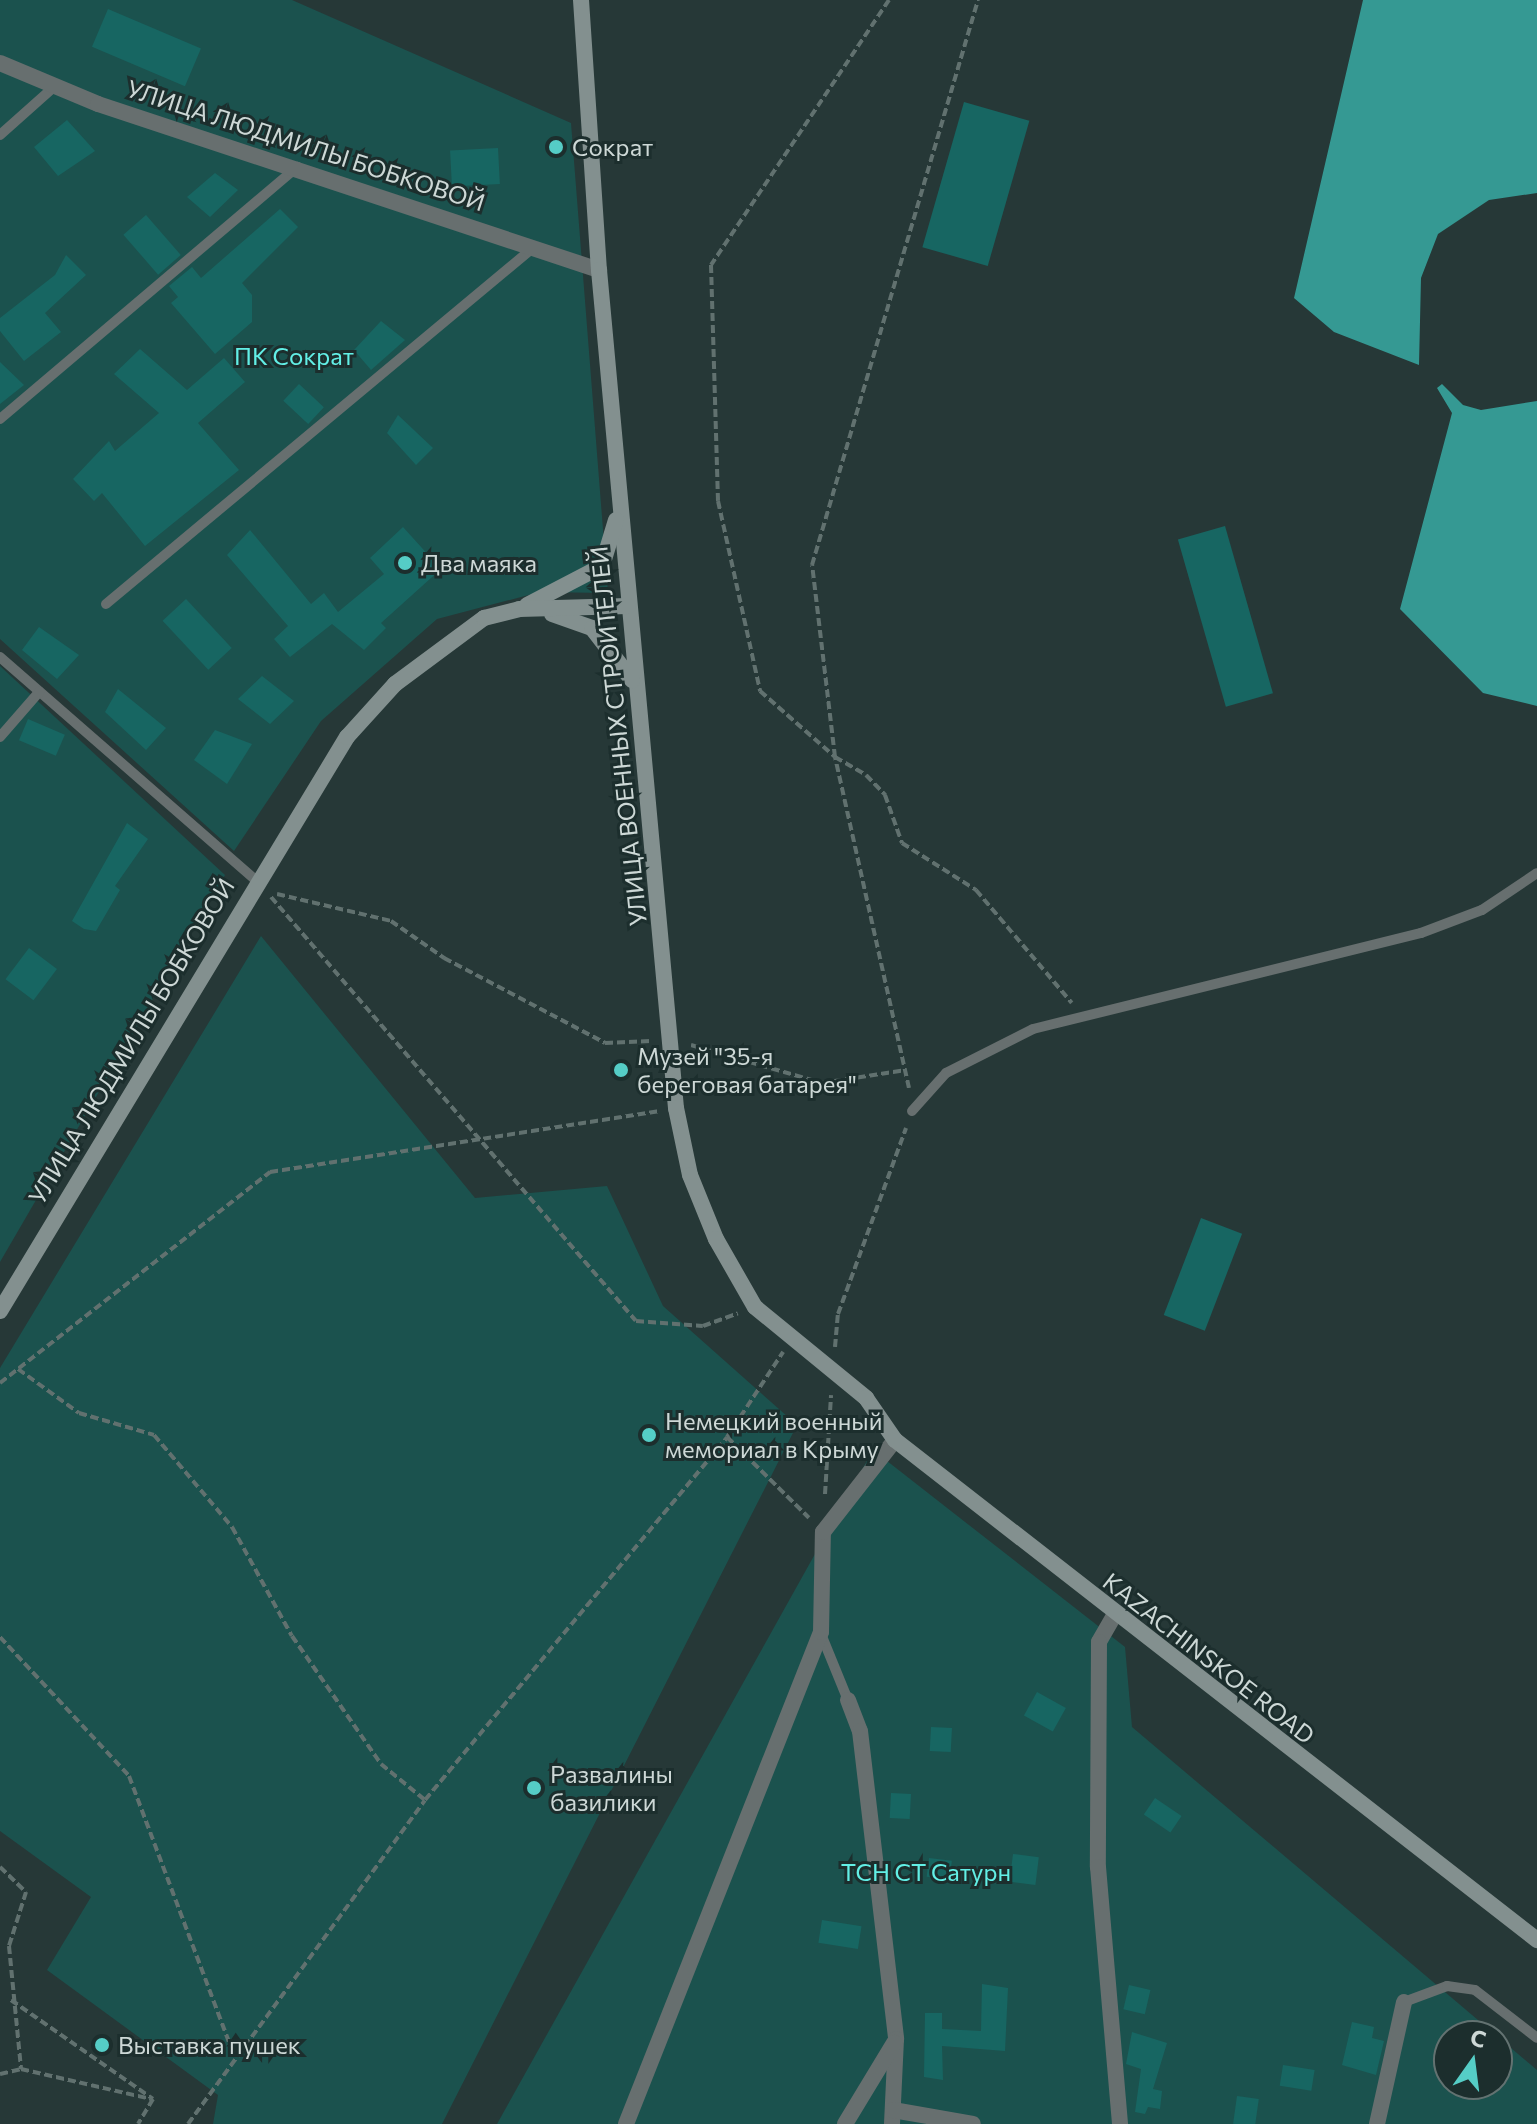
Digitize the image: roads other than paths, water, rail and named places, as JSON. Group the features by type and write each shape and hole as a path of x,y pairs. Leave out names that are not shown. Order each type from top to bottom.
{"main road":[{"name":"УЛИЦА ВОЕННЫХ СТРОИТЕЛЕЙ","path":"581,0 599,270 676,1108 690,1175 755,1307 832,1375 866,1398"},
{"path":"519,609 602,566 620,502"},
{"name":"УЛИЦА ЛЮДМИЛЫ БОБКОВОЙ","path":"0,1311 256,880 347,737 395,684 454,634 519,609 628,606"},
{"path":"519,609 592,628 613,646 637,690"},
{"name":"KAZACHINSKOE ROAD","path":"866,1398 895,1440 1537,1940"}],"street":[{"name":"УЛИЦА ЛЮДМИЛЫ БОБКОВОЙ","path":"0,63 55,86 536,246 599,270"},
{"path":"626,2124 821,1632 823,1532 895,1440"},
{"path":"1115,1614 1099,1642 1098,1867 1120,2124"},
{"path":"848,1700 860,1731 896,2039 893,2117 973,2124"},
{"path":"1377,2124 1404,2002"},
{"path":"845,2124 896,2039"}],"lane":[{"path":"0,135 55,86"},
{"path":"0,419 299,166"},
{"path":"106,604 536,246"},
{"name":"УЛИЦА ЛЮДМИЛЫ БОБКОВОЙ","path":"0,657 256,880"},
{"path":"0,737 39,692"},
{"path":"912,1111 959,1065 1083,1012 1421,933 1482,910 1537,873"},
{"path":"821,1632 848,1700"},
{"path":"1404,2002 1447,1986 1475,1990 1537,2038"}],"place":[{"name":"Сократ","path":"556,147"},
{"name":"Два маяка","path":"405,563"},
{"name":"Музей \"35-я береговая батарея\"","path":"621,1070"},
{"name":"Немецкий военный мемориал в Крыму","path":"649,1435"},
{"name":"Развалины базилики","path":"534,1788"},
{"name":"Выставка пушек","path":"102,2045"}],"park label":[{"name":"ПК Сократ","path":"294,356"},
{"name":"ТСН СТ Сатурн","path":"926,1872"}]}
